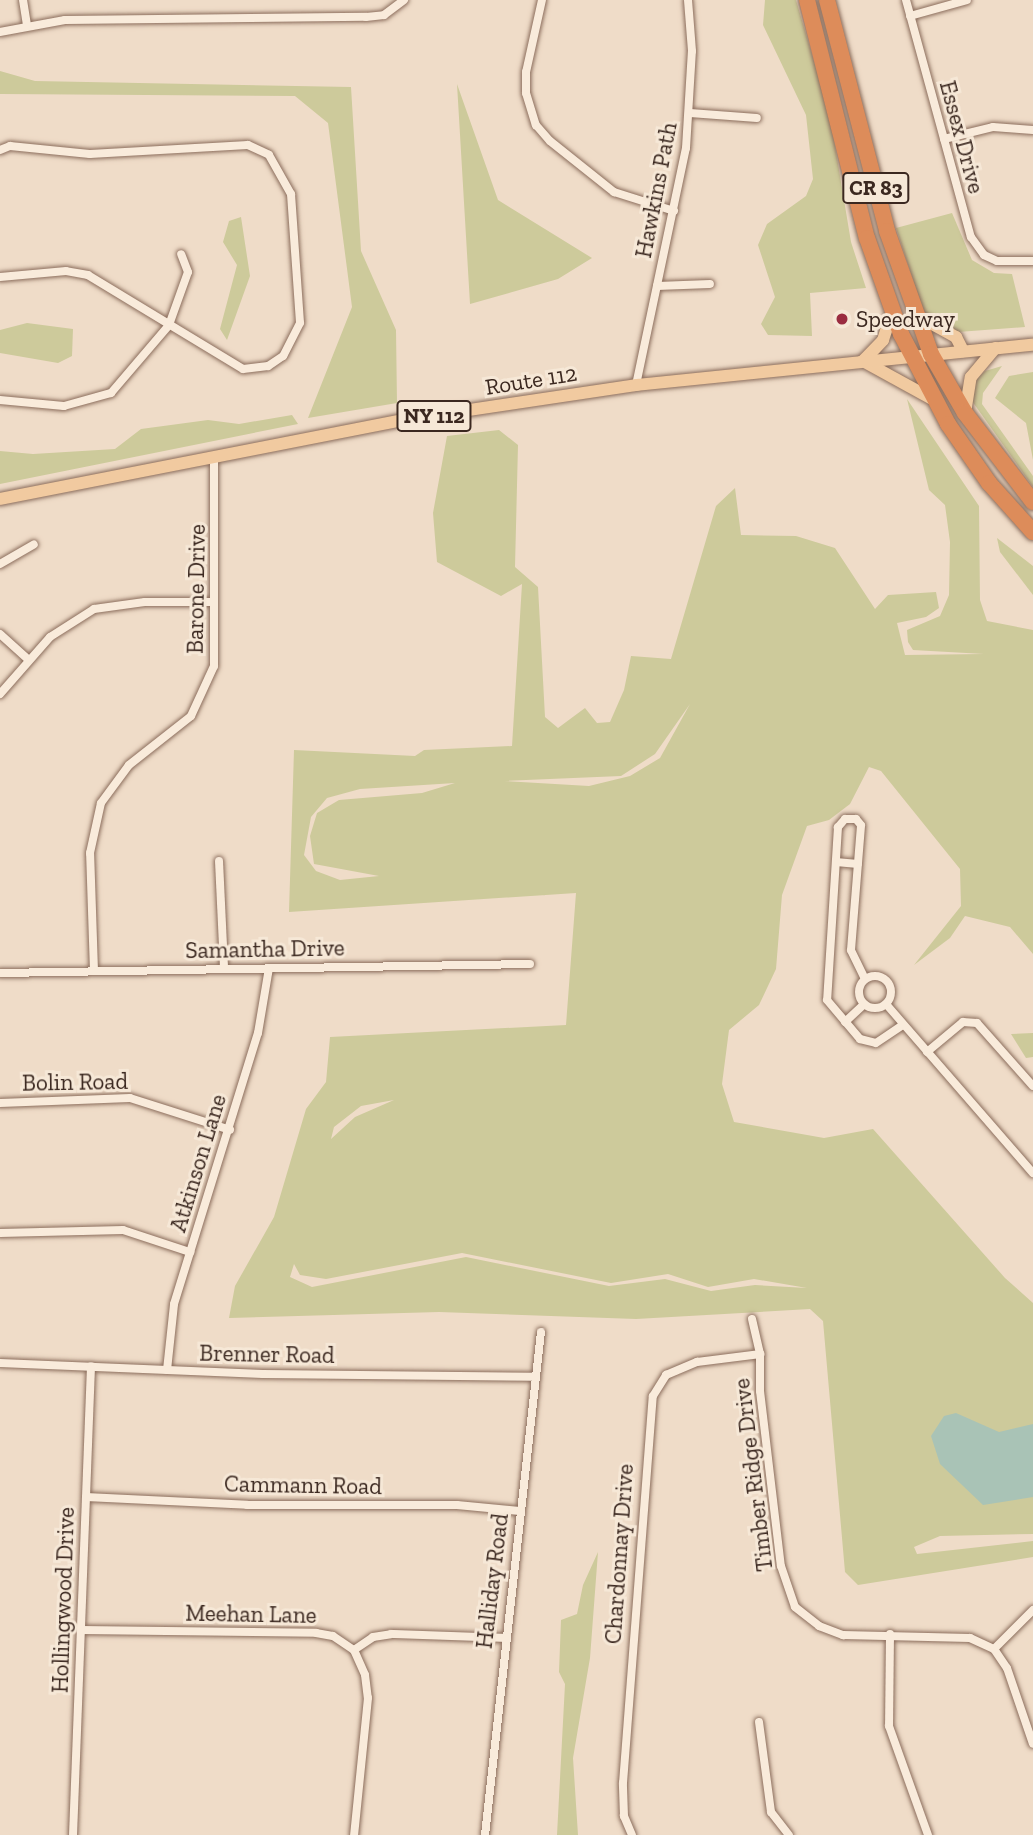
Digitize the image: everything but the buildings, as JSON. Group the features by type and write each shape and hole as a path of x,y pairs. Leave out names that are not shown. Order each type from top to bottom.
{"highway":[{"name":"CR 83","path":"807,0 867,238 892,312 934,400 989,483 1033,532"},
{"name":"CR 83","path":"827,0 887,231 931,354 965,413 1033,502"}],"main road":[{"path":"892,312 883,340 863,361 934,400"},
{"path":"916,315 956,337 963,351"},
{"name":"Route 112","path":"0,499 409,419 636,385 1033,345"},
{"path":"965,413 971,377 995,348"}],"street":[{"path":"23,0 27,26"},
{"path":"0,32 65,20 366,17 384,15 404,0"},
{"path":"542,0 526,72 526,93 536,125 571,159 614,192 674,211"},
{"name":"Hawkins Path","path":"636,385 674,211 690,113 688,0"},
{"name":"Essex Drive","path":"905,0 971,237 984,255 1008,265 1033,261"},
{"path":"910,16 967,0"},
{"path":"690,113 757,118"},
{"path":"944,139 993,127 1033,130"},
{"path":"0,150 10,146 90,154 248,145 269,155 291,194 300,323 283,356 268,366 243,369 88,275 66,271 0,278"},
{"path":"0,400 64,405 111,393 169,325 188,272 181,254"},
{"path":"657,286 710,284"},
{"name":"Barone Drive","path":"94,971 90,853 101,803 129,765 191,716 214,666 214,457"},
{"path":"0,564 34,544"},
{"path":"0,694 50,637 94,609 145,602 214,602"},
{"path":"0,634 28,659"},
{"path":"865,979 851,950 861,825 856,820 845,819 838,827 827,1000 860,1039 876,1042 903,1025"},
{"path":"219,861 224,969"},
{"path":"835,862 858,864"},
{"name":"Samantha Drive","path":"0,973 530,964"},
{"name":"Atkinson Lane","path":"167,1370 174,1304 264,1013 269,968"},
{"path":"876,975 888,982 891,996 886,1004 871,1008 864,1004 859,989 865,979 876,975"},
{"path":"845,1022 864,1004"},
{"path":"886,1004 1033,1173"},
{"path":"927,1052 963,1022 977,1023 1033,1086"},
{"name":"Bolin Road","path":"0,1103 130,1098 230,1130"},
{"path":"0,1233 123,1230 190,1252"},
{"name":"Timber Ridge Drive","path":"752,1319 760,1354 760,1391 781,1566 791,1599 819,1626 843,1635 890,1634 970,1638 994,1649"},
{"name":"Halliday Road","path":"485,1835 533,1377 541,1332"},
{"name":"Chardonnay Drive","path":"632,1835 624,1816 623,1783 653,1396 666,1375 697,1362 760,1354"},
{"name":"Brenner Road","path":"0,1363 167,1370 533,1377"},
{"name":"Hollingwood Drive","path":"73,1835 91,1366"},
{"name":"Cammann Road","path":"86,1497 247,1505 450,1505 520,1511"},
{"path":"1033,1610 994,1649 1007,1668 1033,1744"},
{"name":"Meehan Lane","path":"81,1630 316,1633 333,1636 354,1650"},
{"path":"354,1835 368,1698 365,1675 354,1650 373,1637 391,1634 504,1638"},
{"path":"890,1634 889,1726 928,1835"},
{"path":"759,1722 771,1812 789,1835"}],"shaded area":[{"path":"765,0 796,0 830,116 851,242 866,288 810,293 812,336 768,335 761,324 775,297 758,245 767,224 806,196 813,179 806,115 763,25"},
{"path":"0,71 35,81 351,87 361,251 396,330 397,403 308,418 352,307 328,123 295,96 0,94"},
{"path":"457,84 498,200 592,258 558,279 470,304"},
{"path":"952,213 972,260 994,273 1012,274 1025,327 958,332 924,313 896,228"},
{"path":"241,217 250,276 227,340 220,329 237,265 223,242 229,221"},
{"path":"27,323 73,329 72,356 58,363 0,353 0,330"},
{"path":"1002,366 983,393 982,404 1033,476 1033,487 972,401 971,385 985,371"},
{"path":"1033,372 1033,460 1026,423 995,398 1009,376"},
{"path":"907,399 979,506 980,600 987,621 1033,630 1033,954 1010,927 965,916 950,938 914,965 961,906 960,869 881,771 869,767 850,804 829,820 807,826 782,895 776,969 759,1005 729,1030 722,1084 734,1122 824,1138 873,1129 1005,1278 1033,1303 1033,1534 940,1536 914,1547 917,1554 1033,1541 1033,1557 858,1585 845,1572 823,1321 810,1309 636,1319 439,1312 229,1318 235,1286 274,1217 306,1109 326,1082 330,1037 566,1025 576,893 289,912 294,750 415,756 424,750 512,746 522,584 501,596 437,562 433,513 447,436 499,430 518,445 515,567 538,587 545,717 558,728 585,708 597,723 610,722 624,690 631,656 671,659 716,506 735,488 741,535 796,536 835,548 875,609 888,595 936,592 939,608 926,617 897,623 905,655 984,654 913,650 908,642 907,630 940,616 949,595 950,542 945,505 929,490","holes":["690,704 660,758 630,776 589,786 504,781 621,776 655,754","455,783 422,793 339,800 317,813 310,836 314,864 379,876 340,880 316,871 304,855 311,817 327,798 360,789","394,1100 355,1117 331,1139 334,1127 361,1106","462,1253 611,1283 668,1274 708,1287 754,1279 807,1288 755,1285 711,1291 665,1279 609,1286 466,1257 312,1287 290,1277 294,1264 300,1275 326,1279"]},
{"path":"292,415 298,424 0,484 0,451 33,454 115,449 141,429 208,420 239,424"},
{"path":"997,538 1033,566 1033,595 1000,552"},
{"path":"1033,1033 1033,1057 1026,1058 1011,1034"},
{"path":"956,1413 999,1432 1033,1424 1033,1497 983,1505 940,1464 931,1436 944,1416"},
{"path":"598,1552 590,1658 573,1758 578,1835 557,1835 565,1684 559,1672 561,1620 577,1614 583,1585"}],"place":[{"name":"Speedway","path":"842,319"}]}
